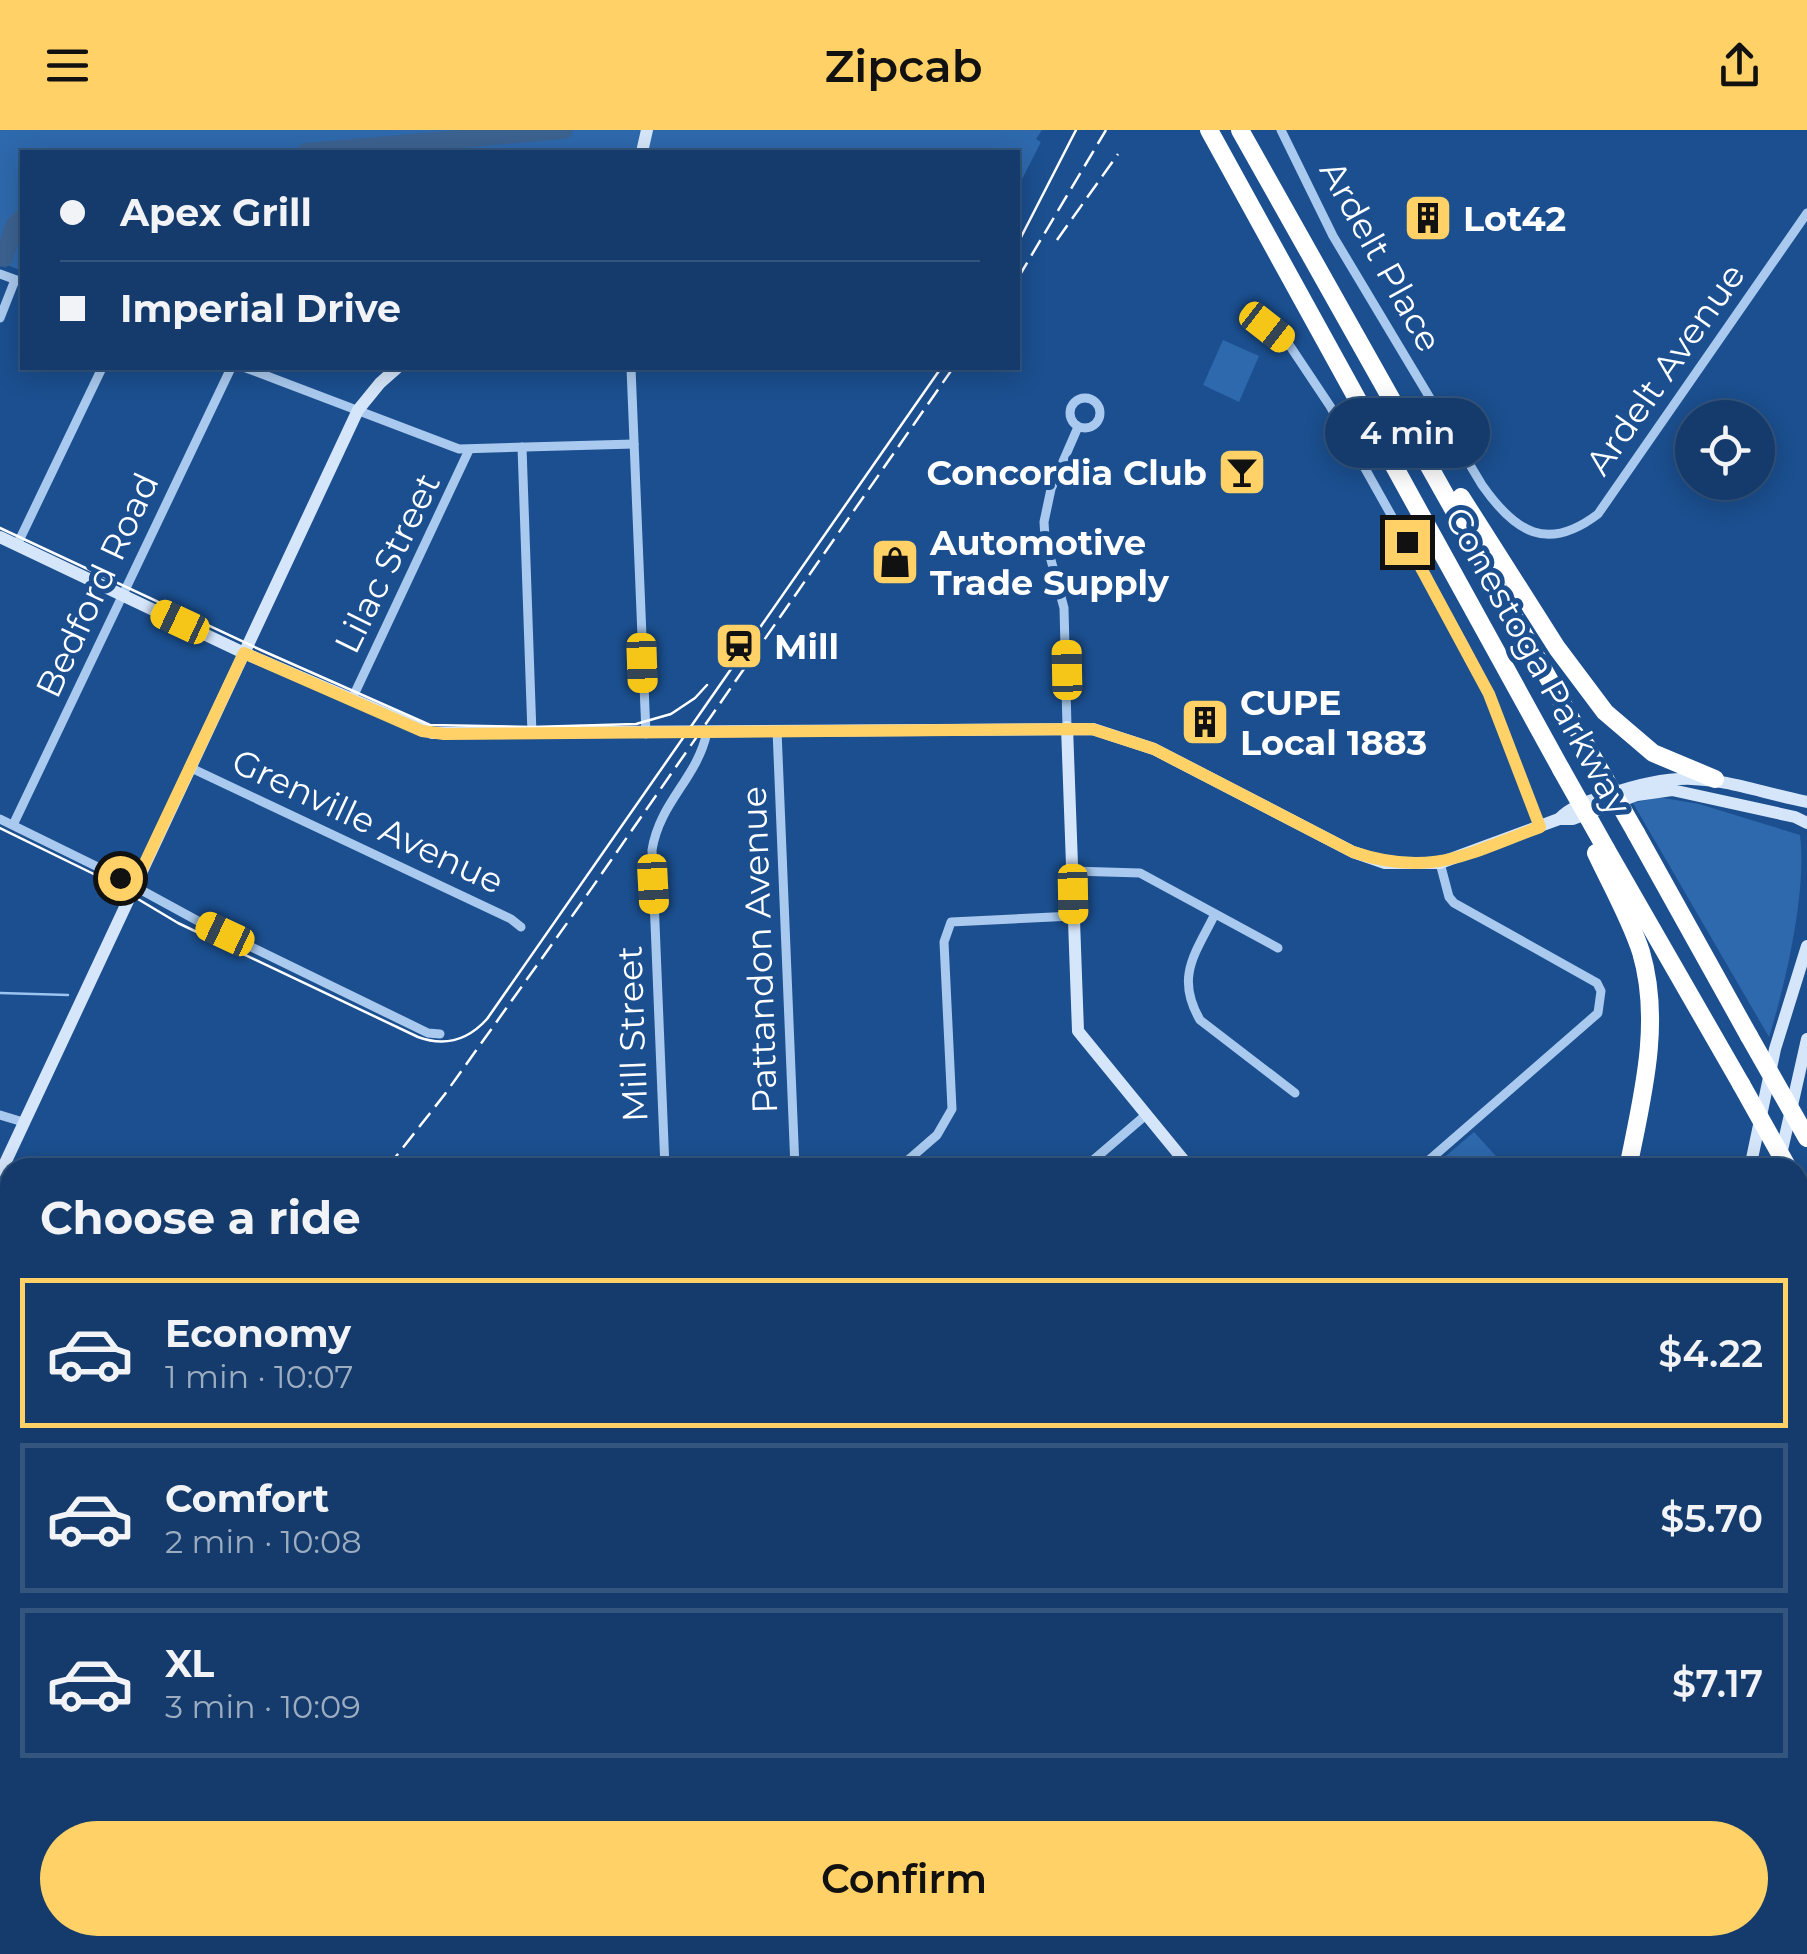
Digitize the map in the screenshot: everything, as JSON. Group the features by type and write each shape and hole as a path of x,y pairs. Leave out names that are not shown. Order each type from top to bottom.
{"highway":[{"name":"Conestoga Parkway","path":"1209,130 1601,851 1782,1158"},
{"name":"Conestoga Parkway","path":"1240,130 1807,1138"},
{"path":"1418,442 1435,455 1558,648 1604,712 1653,753 1715,779"},
{"path":"1601,851 1640,951 1648,989 1651,1028 1630,1158"},
{"path":"1776,1082 1807,1121"},
{"path":"1636,1134 1636,1158"}],"main road":[{"path":"7,1158 358,410 395,370"},
{"path":"0,536 244,653 432,733 646,734 1067,726 1112,733 1154,749 1353,852 1385,863 1440,864 1560,819 1573,819 1637,795 1672,790 1807,823"},
{"path":"1067,726 1078,1031 1182,1158"},
{"path":"1560,819 1569,809 1672,777 1715,779 1807,802"},
{"path":"1752,1158 1774,1050 1807,946"},
{"path":"1780,1158 1807,1040"}],"street":[{"name":"Ardelt Place","path":"1281,130 1333,236 1482,485 1498,508 1520,527 1552,535"},
{"name":"Ardelt Avenue","path":"1552,535 1579,528 1598,514 1807,214"},
{"path":"0,274 19,281 0,318"},
{"path":"1267,327 1288,343 1330,406 1464,645 1489,694 1540,827"},
{"path":"17,545 101,370"},
{"name":"Bedford Road","path":"13,826 229,370"},
{"path":"251,370 452,447 469,450 634,444"},
{"path":"631,370 646,734"},
{"path":"1067,726 1064,608 1044,522 1050,489 1078,426"},
{"path":"522,447 532,734"},
{"name":"Lilac Street","path":"352,699 469,450"},
{"name":"Pattandon Avenue","path":"777,730 795,1158"},
{"name":"Mill Street","path":"665,1158 652,850 660,815 702,755 706,732"},
{"name":"Grenville Avenue","path":"189,766 510,918 521,928"},
{"path":"0,819 198,922 428,1032 440,1034"},
{"path":"1431,1158 1598,1013 1601,1004 1597,982 1454,903 1440,864"},
{"path":"1072,871 1140,873 1278,948"},
{"path":"1215,914 1186,975 1192,1006 1200,1020 1295,1093"},
{"path":"910,1158 937,1135 952,1109 944,942 950,922 1073,916"},
{"path":"1096,1158 1147,1114"},
{"path":"0,1115 23,1122"}],"shaded area":[{"path":"0,130 1042,130 1036,139 1041,142 1020,183 1020,150 20,150 20,270 0,262"},
{"path":"1223,340 1259,356 1239,402 1203,385"},
{"path":"1658,797 1699,804 1800,835 1798,909 1769,1037 1633,803"},
{"path":"1474,1132 1498,1158 1444,1158"}],"waterway":[{"path":"329,150 564,130"},
{"path":"4,258 14,226 20,220"},
{"path":"0,993 68,995"}],"tram line":[{"path":"1020,239 1076,130"},
{"path":"0,828 106,880 178,923 418,1037 437,1041 464,1037 487,1019 940,370"},
{"path":"0,528 430,725 636,724 671,714 707,685"}],"railway":[{"path":"1020,275 1106,130"},
{"path":"1057,240 1118,154"},
{"path":"395,1158 580,905 952,370"}],"place":[{"name":"Lot42","path":"1428,218"},
{"name":"Concordia Club","path":"1242,472"},
{"name":"Automotive Trade Supply","path":"895,562"},
{"name":"Mill","path":"739,646"},
{"name":"CUPE Local 1883","path":"1205,722"}],"route":[{"path":"120,878 134,886 244,653 432,733 646,734 1067,726 1092,729 1154,749 1353,852 1385,863 1440,864 1540,827 1489,694 1407,542"}]}
